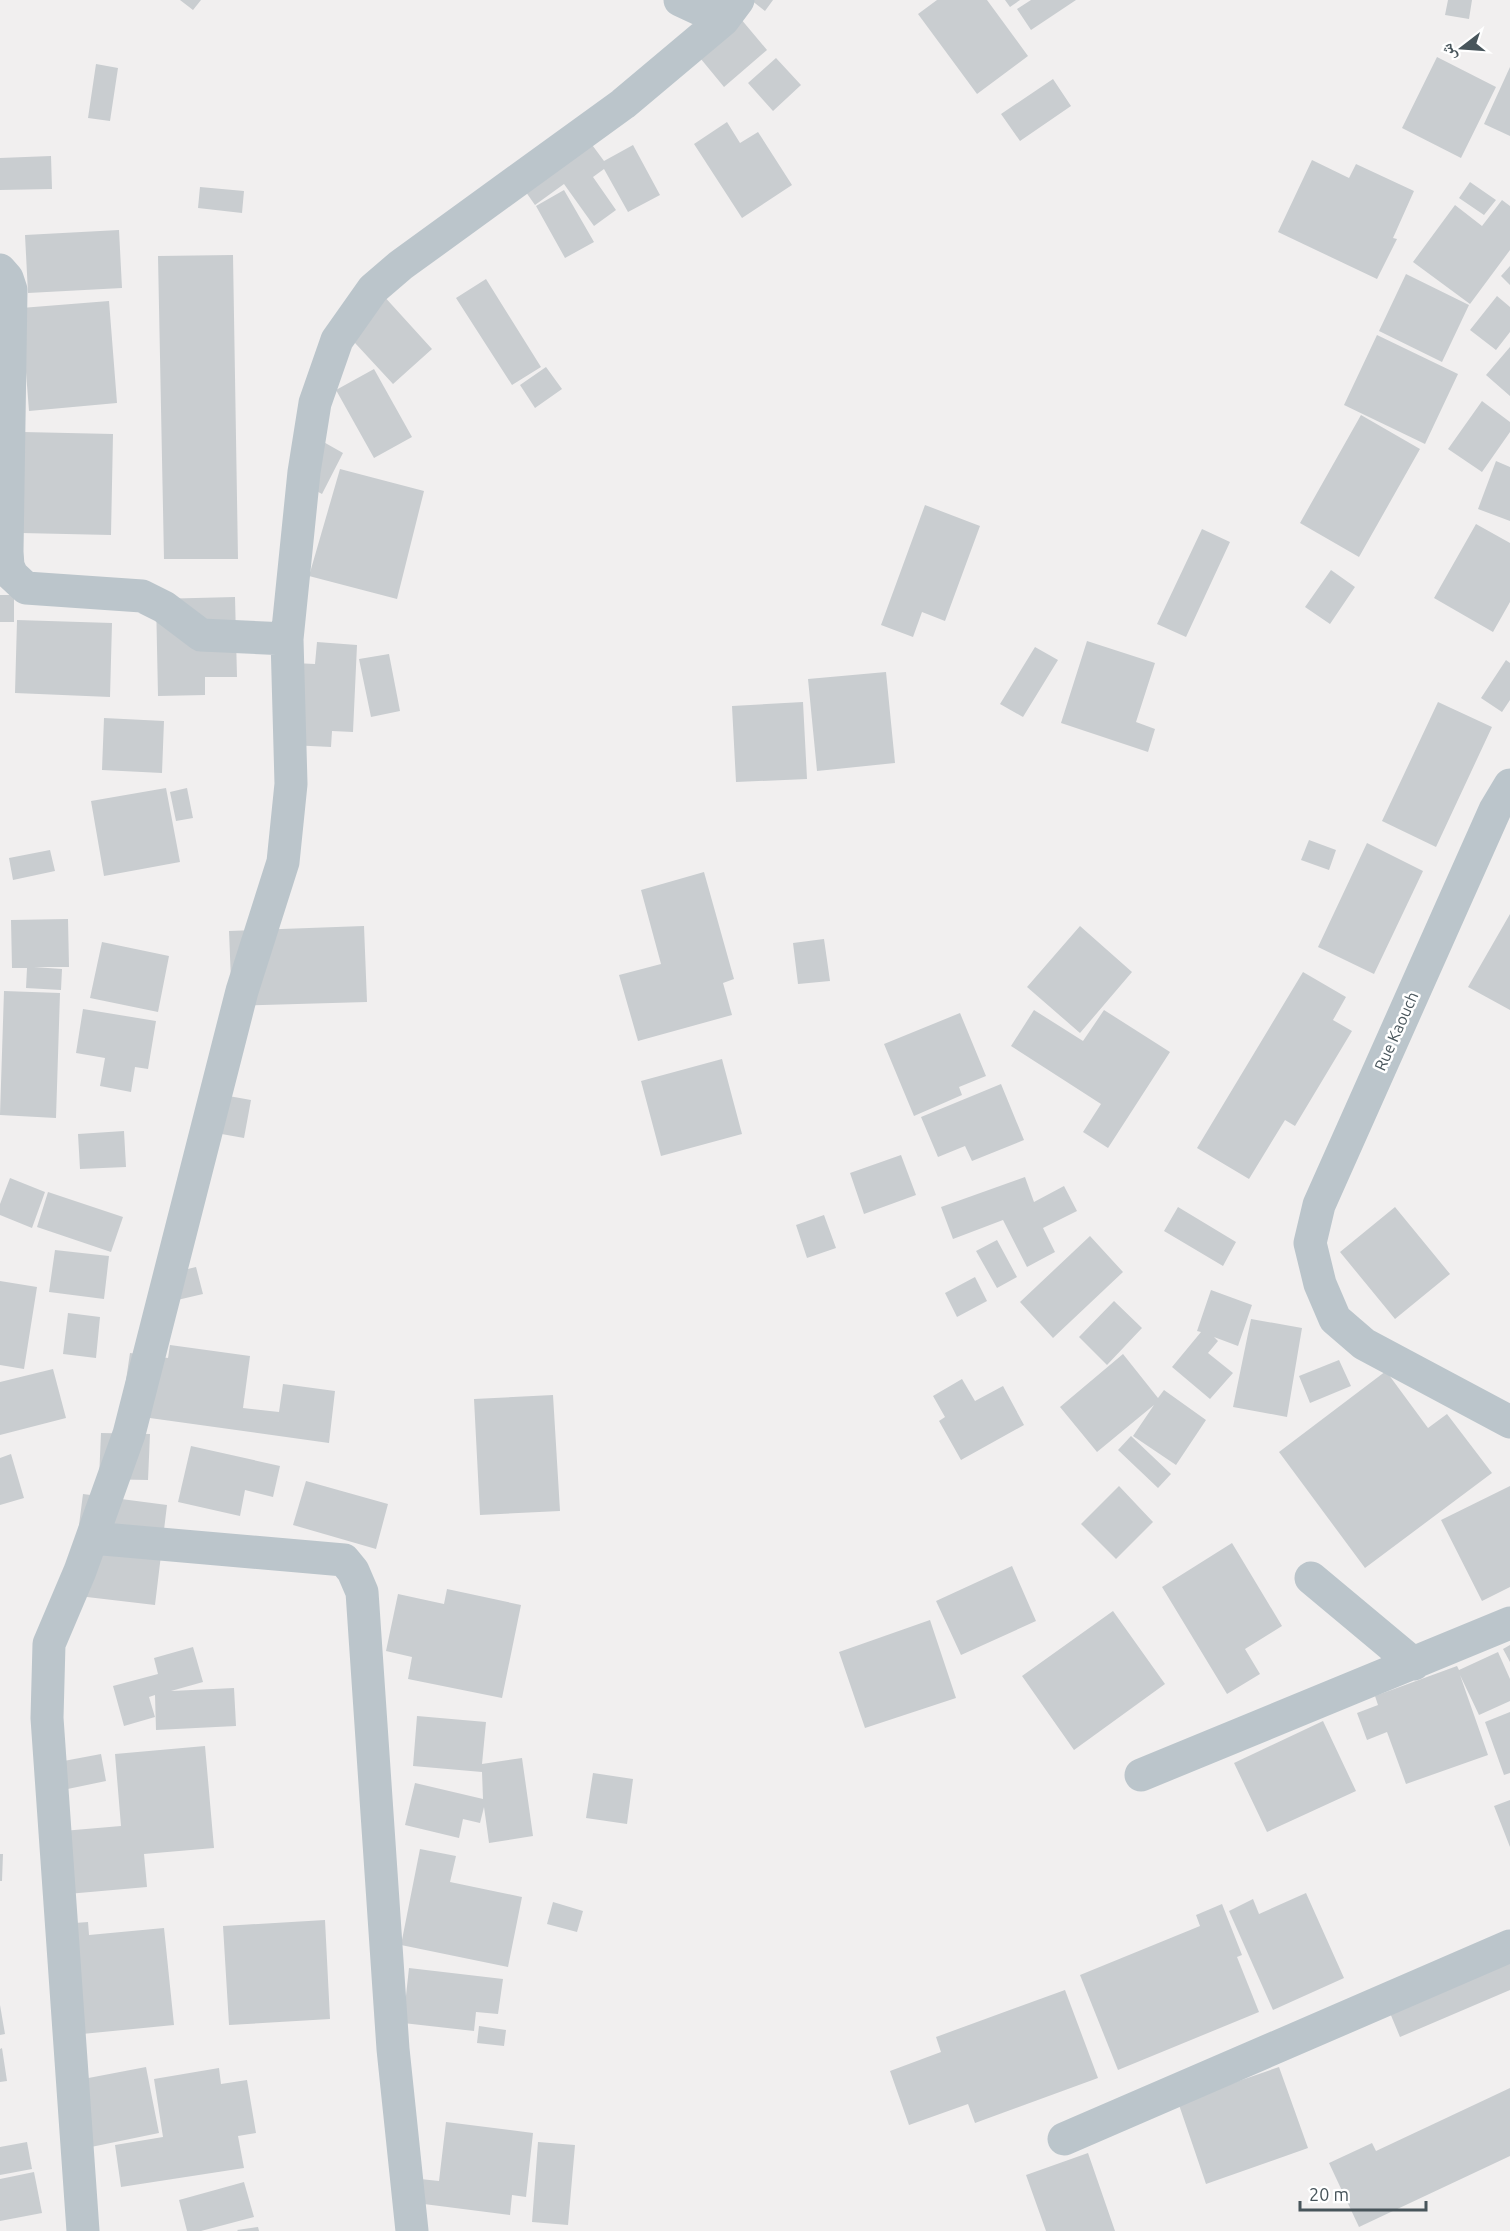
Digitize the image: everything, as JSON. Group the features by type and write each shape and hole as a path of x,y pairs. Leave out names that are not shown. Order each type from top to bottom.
{"street":[{"path":"680,0 731,10"},
{"path":"83,2231 47,1718 49,1644 92,1538 129,1434 242,991 283,862 291,784 287,639 304,472 315,403 337,340 373,289 400,265 623,104 731,10"},
{"path":"0,270 7,278 10,290 7,552 8,566 12,575 26,588 142,596 164,607 201,635 287,639"},
{"name":"Rue Kaouch","path":"1510,785 1495,810 1318,1205 1310,1243 1320,1284 1335,1318 1364,1344 1510,1422"},
{"path":"92,1538 344,1560 353,1571 362,1592 393,2049 412,2231"},
{"path":"1311,1578 1414,1664"},
{"path":"1141,1775 1510,1623"},
{"path":"1064,2139 1510,1946"}],"building":[{"path":"180,0 201,0 193,10"},
{"path":"725,0 767,50 724,87 682,36"},
{"path":"751,0 773,0 765,11"},
{"path":"937,0 987,0 1028,56 977,94 918,14"},
{"path":"1005,0 1020,0 1010,7"},
{"path":"1031,0 1076,0 1031,30 1017,9"},
{"path":"1448,0 1472,0 1469,19 1445,15"},
{"path":"1437,57 1496,87 1461,158 1402,128"},
{"path":"776,58 801,85 773,111 748,83"},
{"path":"96,64 118,68 110,121 88,118"},
{"path":"1510,67 1510,136 1484,124"},
{"path":"1053,79 1071,106 1020,141 1001,114"},
{"path":"727,122 740,143 758,132 792,185 742,218 694,144"},
{"path":"587,138 604,161 633,145 660,195 628,212 604,169 593,177 616,210 594,226 564,184 535,205 521,185"},
{"path":"51,156 52,189 0,190 0,158"},
{"path":"1312,160 1349,178 1356,164 1414,191 1393,238 1397,239 1377,279 1278,232"},
{"path":"1470,182 1496,200 1484,215 1459,198"},
{"path":"200,187 244,191 242,213 198,208"},
{"path":"564,190 594,242 565,258 536,206"},
{"path":"1502,200 1510,206 1510,250 1470,304 1413,262 1455,205 1482,226"},
{"path":"119,230 122,288 28,293 25,235"},
{"path":"233,255 238,559 164,559 158,256"},
{"path":"1510,266 1510,285 1501,276"},
{"path":"1406,274 1469,305 1442,362 1379,331"},
{"path":"486,279 541,367 512,385 456,298"},
{"path":"382,294 432,349 393,384 343,330"},
{"path":"1497,296 1510,307 1510,332 1496,350 1470,330"},
{"path":"109,301 117,403 29,411 21,308"},
{"path":"1377,335 1458,374 1425,444 1344,405"},
{"path":"1510,347 1510,396 1486,375"},
{"path":"546,367 562,389 535,408 520,385"},
{"path":"374,369 412,437 374,458 336,390"},
{"path":"1482,401 1510,422 1510,432 1482,472 1448,449"},
{"path":"1361,415 1420,449 1359,557 1300,523"},
{"path":"23,432 113,434 111,535 21,533"},
{"path":"320,440 343,453 322,494 298,481"},
{"path":"1496,461 1510,467 1510,521 1478,509"},
{"path":"340,469 424,491 397,599 309,576"},
{"path":"925,505 980,526 945,621 922,612 913,637 881,625"},
{"path":"1476,524 1510,543 1510,602 1493,632 1434,598"},
{"path":"1202,529 1230,542 1186,637 1157,624"},
{"path":"1331,570 1355,587 1330,624 1305,607"},
{"path":"0,595 14,595 14,622 0,622"},
{"path":"235,597 237,677 205,677 205,695 158,696 156,599"},
{"path":"17,620 112,623 110,697 15,693"},
{"path":"1087,641 1155,663 1136,722 1155,729 1148,752 1061,723"},
{"path":"317,642 357,645 353,732 332,731 331,747 290,745 294,663 315,664"},
{"path":"1035,647 1058,660 1023,717 1000,704"},
{"path":"389,654 400,711 371,717 359,659"},
{"path":"1506,660 1510,663 1510,700 1502,712 1481,698"},
{"path":"886,672 895,763 817,771 808,679"},
{"path":"803,702 807,779 736,782 732,706"},
{"path":"1438,702 1492,727 1436,847 1382,821"},
{"path":"104,718 164,721 162,773 102,770"},
{"path":"166,788 180,862 104,876 91,801"},
{"path":"187,788 193,818 176,821 170,792"},
{"path":"1309,840 1336,850 1329,870 1301,860"},
{"path":"1367,843 1423,871 1374,974 1318,947"},
{"path":"50,850 55,871 13,880 9,858"},
{"path":"704,872 734,979 723,983 732,1015 638,1041 619,975 661,964 641,890"},
{"path":"1510,914 1510,1010 1468,987"},
{"path":"68,919 69,967 34,967 62,969 61,990 26,988 27,968 12,968 11,920"},
{"path":"364,926 367,1002 232,1006 229,931"},
{"path":"1080,926 1132,972 1080,1033 1027,987"},
{"path":"824,939 830,981 798,984 793,943"},
{"path":"102,942 169,956 158,1012 90,998"},
{"path":"1303,972 1346,997 1333,1020 1352,1031 1295,1126 1285,1120 1249,1179 1197,1148"},
{"path":"4,991 60,993 56,1118 0,1115"},
{"path":"83,1009 156,1021 148,1069 135,1067 131,1092 100,1086 105,1058 76,1053"},
{"path":"1034,1010 1083,1041 1104,1010 1170,1052 1108,1148 1083,1132 1101,1104 1011,1046"},
{"path":"960,1013 986,1076 959,1087 962,1095 914,1116 884,1044"},
{"path":"722,1059 742,1134 661,1156 641,1081"},
{"path":"1001,1084 1024,1140 972,1161 965,1146 938,1157 921,1117"},
{"path":"223,1095 251,1100 244,1138 216,1133"},
{"path":"124,1131 126,1167 80,1169 78,1134"},
{"path":"901,1155 916,1195 864,1214 850,1173"},
{"path":"1025,1177 1034,1202 1064,1186 1077,1211 1043,1228 1055,1252 1027,1267 1003,1220 953,1239 941,1207"},
{"path":"10,1178 45,1192 32,1228 0,1215 0,1204"},
{"path":"48,1192 123,1217 111,1252 37,1227"},
{"path":"1178,1207 1236,1242 1223,1266 1164,1231"},
{"path":"1395,1207 1450,1274 1395,1319 1340,1252"},
{"path":"824,1215 836,1248 807,1258 796,1225"},
{"path":"1090,1236 1123,1272 1053,1338 1020,1302"},
{"path":"997,1240 1017,1277 997,1288 976,1251"},
{"path":"55,1250 109,1256 104,1299 49,1292"},
{"path":"196,1267 203,1294 173,1301 167,1274"},
{"path":"975,1277 987,1301 957,1317 945,1293"},
{"path":"0,1281 37,1287 24,1369 0,1365"},
{"path":"1211,1290 1252,1305 1238,1346 1214,1337 1218,1341 1208,1353 1233,1373 1210,1399 1172,1367 1201,1332 1197,1331"},
{"path":"1114,1301 1142,1328 1107,1365 1079,1337"},
{"path":"68,1313 100,1317 96,1358 63,1354"},
{"path":"1251,1319 1302,1328 1287,1417 1233,1407"},
{"path":"170,1345 250,1356 243,1408 279,1412 283,1384 335,1391 329,1443 121,1414 130,1353 168,1358"},
{"path":"1123,1354 1158,1398 1164,1390 1206,1420 1176,1465 1133,1436 1154,1405 1097,1452 1060,1407"},
{"path":"1339,1360 1351,1386 1310,1403 1299,1376"},
{"path":"53,1369 66,1418 0,1435 0,1382"},
{"path":"1386,1371 1428,1428 1447,1414 1492,1473 1365,1568 1279,1452"},
{"path":"962,1379 975,1401 1003,1386 1024,1425 961,1460 939,1421 945,1417 933,1396"},
{"path":"553,1395 560,1511 480,1515 474,1399"},
{"path":"101,1433 150,1434 148,1480 99,1479"},
{"path":"1131,1436 1171,1474 1158,1488 1118,1450"},
{"path":"191,1446 280,1466 273,1497 245,1490 240,1516 178,1502"},
{"path":"11,1454 24,1498 0,1505 0,1458"},
{"path":"306,1481 388,1504 376,1549 293,1525"},
{"path":"1119,1486 1153,1522 1116,1559 1081,1524"},
{"path":"1510,1486 1510,1587 1482,1601 1441,1520"},
{"path":"83,1494 167,1505 155,1605 70,1595"},
{"path":"1232,1543 1282,1626 1245,1649 1260,1674 1227,1694 1162,1587"},
{"path":"1012,1566 1036,1621 961,1655 936,1601"},
{"path":"447,1589 521,1605 502,1698 408,1679 412,1657 386,1651 398,1594 444,1604"},
{"path":"1113,1611 1165,1684 1074,1750 1022,1676"},
{"path":"930,1620 956,1698 865,1728 839,1652"},
{"path":"1510,1645 1510,1662 1503,1649"},
{"path":"193,1647 203,1682 171,1691 234,1688 236,1726 156,1730 155,1695 149,1697 155,1717 124,1726 113,1686 158,1674 154,1658"},
{"path":"1498,1652 1510,1679 1510,1701 1479,1715 1460,1675 1488,1755 1406,1784 1387,1732 1367,1740 1357,1713 1378,1705 1375,1696 1457,1666 1459,1670"},
{"path":"1510,1712 1510,1773 1504,1775 1485,1722"},
{"path":"417,1716 486,1722 482,1764 522,1758 533,1836 489,1843 484,1807 480,1823 463,1819 459,1838 405,1825 415,1783 483,1799 482,1772 413,1766"},
{"path":"1323,1721 1356,1791 1267,1832 1234,1763"},
{"path":"205,1746 214,1848 144,1854 147,1887 56,1895 51,1832 121,1826 115,1754"},
{"path":"101,1754 106,1781 58,1791 53,1763"},
{"path":"593,1773 633,1779 627,1824 586,1818"},
{"path":"1510,1800 1510,1847 1494,1806"},
{"path":"420,1849 456,1856 450,1882 522,1897 508,1967 401,1945"},
{"path":"0,1854 3,1854 2,1881 0,1881"},
{"path":"1306,1893 1344,1978 1273,2010 1229,1911 1253,1899 1259,1914"},
{"path":"553,1902 583,1911 577,1932 547,1924"},
{"path":"1222,1904 1242,1955 1237,1957 1259,2012 1118,2070 1080,1975 1200,1926 1196,1915"},
{"path":"325,1920 330,2019 229,2025 223,1926"},
{"path":"88,1922 89,1935 164,1928 174,2025 72,2035 61,1924"},
{"path":"1510,1947 1510,1990 1400,2037 1385,2001"},
{"path":"409,1968 503,1979 498,2014 476,2012 474,2031 403,2023"},
{"path":"1065,1990 1098,2078 975,2123 968,2104 909,2125 890,2071 941,2052 936,2037"},
{"path":"0,2005 5,2034 0,2035"},
{"path":"479,2026 506,2030 504,2046 477,2043"},
{"path":"2,2048 7,2081 0,2082 0,2049"},
{"path":"146,2067 159,2133 91,2147 78,2080"},
{"path":"1279,2067 1308,2148 1206,2184 1178,2102"},
{"path":"219,2068 221,2084 247,2080 256,2133 238,2136 244,2168 121,2187 115,2145 163,2137 154,2079"},
{"path":"1510,2088 1510,2156 1359,2227 1329,2163 1372,2143 1376,2151"},
{"path":"446,2122 533,2133 526,2197 512,2195 510,2215 416,2203 420,2179 439,2181"},
{"path":"27,2142 32,2169 0,2175 0,2147"},
{"path":"538,2142 575,2145 568,2225 532,2222"},
{"path":"1088,2153 1115,2231 1046,2231 1026,2175"},
{"path":"34,2172 42,2213 0,2221 0,2179"},
{"path":"244,2182 254,2217 201,2231 187,2231 179,2200"},
{"path":"258,2227 259,2231 237,2230"}]}
